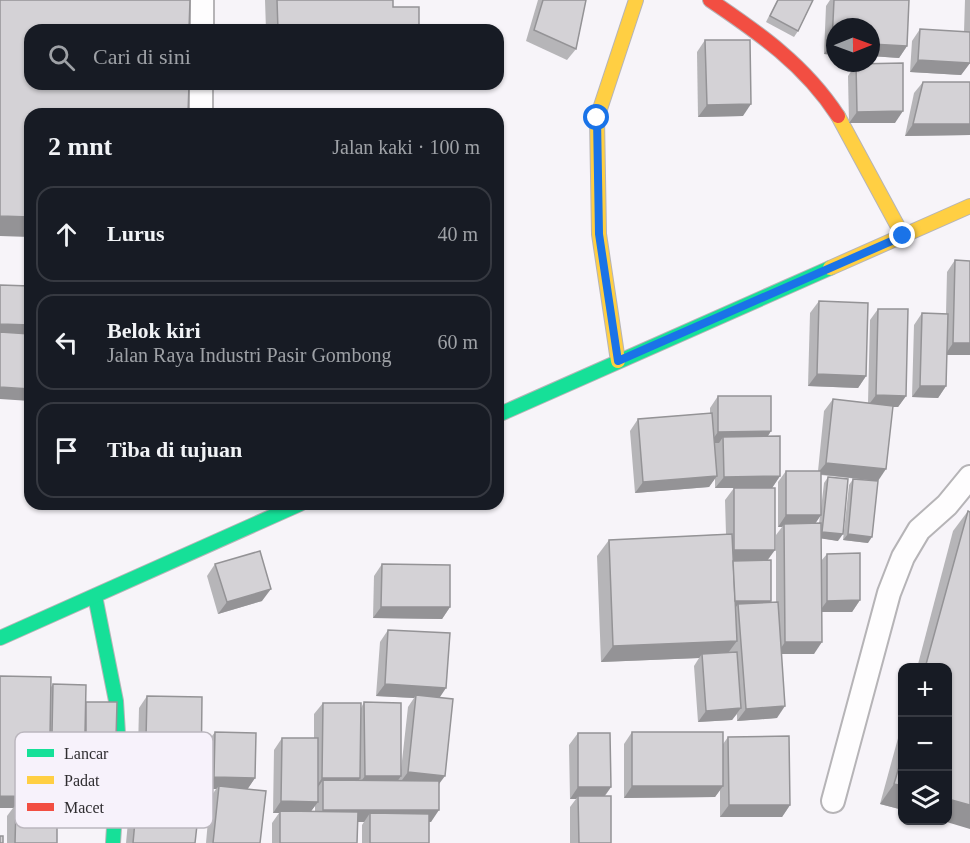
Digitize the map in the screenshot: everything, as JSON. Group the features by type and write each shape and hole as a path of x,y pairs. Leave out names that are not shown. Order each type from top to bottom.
{"street":[{"path":"618,361 599,234 597,118 636,0"},
{"path":"710,0 776,46 814,85 841,120 903,236"},
{"path":"504,412 970,206"},
{"path":"0,638 287,510"},
{"path":"95,596 117,712 117,732"},
{"path":"113,843 114,828"}],"lane":[{"path":"201,24 202,0"},
{"path":"201,90 201,108"},
{"path":"833,801 889,593 903,557 920,530 947,505 970,477"}],"building":[{"path":"0,0 190,0 189,24 24,24 24,90 189,90 188,108 24,108 24,217 0,216"},
{"path":"277,0 393,0 393,7 419,7 419,24 278,24"},
{"path":"543,0 586,0 576,49 534,30"},
{"path":"778,0 813,0 798,31 770,16"},
{"path":"834,0 909,0 907,46 880,44 880,18 833,18"},
{"path":"920,29 970,32 970,63 918,60"},
{"path":"705,40 750,40 751,104 707,105"},
{"path":"880,63 903,63 903,111 857,112 856,72 880,72"},
{"path":"923,82 970,82 970,124 913,124"},
{"path":"955,260 970,261 970,343 953,343"},
{"path":"0,285 24,286 24,325 0,324"},
{"path":"819,301 868,303 866,376 817,374"},
{"path":"878,309 908,309 906,396 876,395"},
{"path":"922,313 948,314 946,386 920,386"},
{"path":"0,332 24,334 24,389 0,387"},
{"path":"718,396 771,396 771,431 718,432"},
{"path":"833,399 893,406 886,469 826,463"},
{"path":"712,413 717,476 643,482 638,419"},
{"path":"780,436 780,476 724,477 723,437"},
{"path":"786,471 821,471 821,515 786,515"},
{"path":"828,477 848,479 843,534 822,532"},
{"path":"853,479 878,481 872,537 848,534"},
{"path":"734,488 775,488 775,550 734,550"},
{"path":"968,511 970,512 970,805 952,800 952,663 926,663"},
{"path":"821,523 822,642 785,642 784,524"},
{"path":"732,534 737,641 613,646 609,540"},
{"path":"260,551 271,589 227,602 215,564"},
{"path":"860,553 860,600 827,601 827,554"},
{"path":"771,560 771,601 735,601 733,561"},
{"path":"382,564 450,565 450,607 381,607"},
{"path":"778,602 785,706 746,709 738,604"},
{"path":"388,630 450,633 446,688 385,684"},
{"path":"737,652 741,708 706,711 702,654"},
{"path":"0,676 51,677 50,732 15,732 15,796 0,796"},
{"path":"53,684 86,685 85,732 52,732"},
{"path":"416,695 453,699 445,776 408,772"},
{"path":"147,696 202,697 202,732 146,732"},
{"path":"86,702 117,702 116,732 86,732"},
{"path":"364,702 401,703 401,776 365,776"},
{"path":"323,703 361,703 360,778 322,778"},
{"path":"215,732 256,733 255,778 214,777"},
{"path":"632,732 723,732 723,786 632,786"},
{"path":"578,733 610,733 611,787 578,787"},
{"path":"789,736 790,805 729,805 728,737"},
{"path":"282,738 318,738 318,802 281,801"},
{"path":"898,770 898,785 894,784"},
{"path":"323,780 439,781 439,810 323,810"},
{"path":"219,786 266,791 260,843 213,843"},
{"path":"578,796 611,796 611,843 579,843"},
{"path":"280,811 358,812 357,843 280,843"},
{"path":"370,813 429,814 429,843 370,843"},
{"path":"15,828 57,828 57,843 15,843"},
{"path":"134,828 197,828 195,843 133,843"}],"traffic: fast":[{"path":"504,412 830,268"},
{"path":"0,638 287,510"},
{"path":"95,596 116,701 118,732"},
{"path":"113,843 114,828"}],"traffic: slow":[{"path":"618,361 599,234 597,118 636,0"},
{"path":"838,116 903,236"},
{"path":"830,268 970,206"}],"traffic: jam":[{"path":"710,0 780,51 811,81 838,116"}],"route":[{"path":"597,118 599,234 618,361 903,236"}]}
